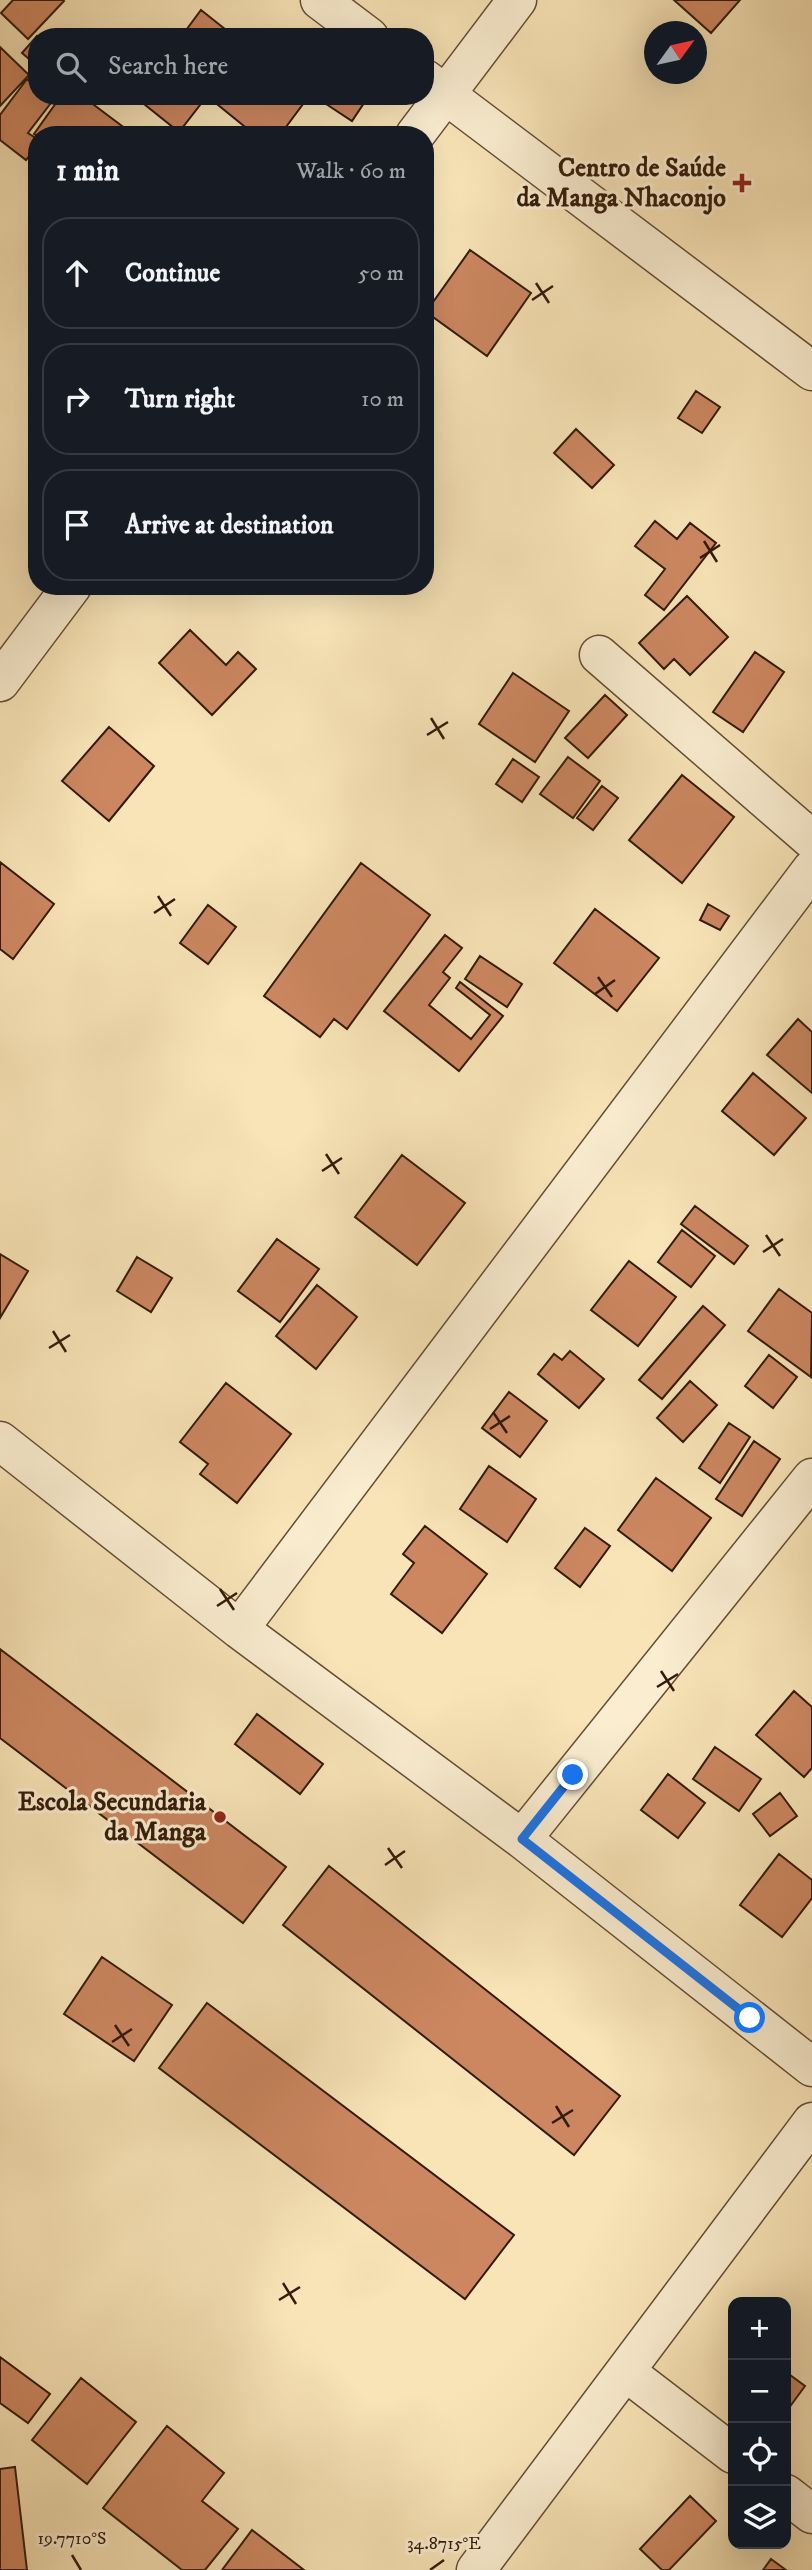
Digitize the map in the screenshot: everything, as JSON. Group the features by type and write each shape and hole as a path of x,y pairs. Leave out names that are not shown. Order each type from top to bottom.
{"street":[{"path":"320,0 357,28"},
{"path":"517,0 435,87 812,371"},
{"path":"419,126 428,105"},
{"path":"0,682 65,595"},
{"path":"599,655 812,840"},
{"path":"239,1629 812,869"},
{"path":"0,1441 239,1629 522,1839 812,2067"},
{"path":"522,1839 812,1478"},
{"path":"476,2570 812,2122"},
{"path":"626,2372 728,2450"},
{"path":"791,2498 812,2514"}],"building":[{"path":"13,0 64,1 38,28 28,28 28,39 1,13"},
{"path":"674,0 740,0 711,33 707,29 707,21 698,21"},
{"path":"201,10 224,28 188,28"},
{"path":"28,46 28,58 22,53"},
{"path":"0,47 28,76 0,106"},
{"path":"27,79 28,105 49,105 33,126 28,126 26,160 0,140 0,115"},
{"path":"55,105 94,105 122,126 40,126"},
{"path":"145,105 200,105 184,126 172,126"},
{"path":"218,105 302,105 287,126 244,126"},
{"path":"328,105 363,105 352,121"},
{"path":"470,250 531,293 487,356 434,318 434,301"},
{"path":"696,391 720,407 702,433 678,418"},
{"path":"576,429 614,465 592,488 554,453"},
{"path":"655,521 677,539 690,523 716,543 664,610 645,595 665,569 635,546"},
{"path":"687,596 728,637 690,675 674,659 664,669 639,643"},
{"path":"190,630 226,665 238,652 256,669 212,715 159,663"},
{"path":"755,652 784,672 743,732 713,712"},
{"path":"513,673 569,711 535,762 479,724"},
{"path":"605,695 627,715 588,758 565,738"},
{"path":"109,727 154,766 109,821 62,781"},
{"path":"568,757 600,781 573,818 540,794"},
{"path":"513,759 539,777 522,802 496,784"},
{"path":"682,775 734,817 682,883 629,840"},
{"path":"602,786 618,798 593,830 577,818"},
{"path":"0,862 54,904 13,959 0,949"},
{"path":"361,863 430,915 347,1029 334,1019 320,1037 264,996"},
{"path":"708,904 729,916 720,930 700,920"},
{"path":"208,905 236,927 208,964 180,943"},
{"path":"595,909 659,958 617,1011 554,963"},
{"path":"445,935 462,948 443,972 450,978 429,1005 471,1039 490,1015 456,988 460,982 503,1016 459,1071 384,1011"},
{"path":"480,956 522,984 507,1007 465,979"},
{"path":"798,1019 812,1032 812,1093 767,1055"},
{"path":"753,1073 806,1118 774,1155 722,1111"},
{"path":"402,1155 465,1203 417,1265 355,1217"},
{"path":"695,1206 748,1246 734,1264 681,1224"},
{"path":"682,1230 715,1256 691,1287 658,1262"},
{"path":"277,1239 319,1269 280,1322 238,1291"},
{"path":"0,1254 28,1271 0,1318"},
{"path":"137,1257 172,1278 151,1312 117,1291"},
{"path":"629,1261 676,1297 638,1346 591,1310"},
{"path":"317,1285 357,1317 316,1369 276,1336"},
{"path":"779,1289 812,1313 811,1377 748,1331"},
{"path":"703,1306 725,1325 662,1399 639,1380"},
{"path":"570,1351 604,1379 579,1408 538,1374 554,1354 562,1360"},
{"path":"769,1355 797,1377 773,1408 745,1386"},
{"path":"690,1381 717,1405 683,1442 657,1418"},
{"path":"226,1383 291,1434 237,1503 200,1474 208,1464 180,1442"},
{"path":"509,1392 547,1421 520,1457 482,1428"},
{"path":"729,1423 750,1437 720,1483 699,1468"},
{"path":"754,1441 780,1459 742,1516 716,1499"},
{"path":"489,1466 536,1499 507,1542 460,1509"},
{"path":"656,1478 711,1518 672,1571 618,1530"},
{"path":"425,1526 487,1574 442,1633 391,1594 414,1563 403,1554"},
{"path":"585,1528 610,1546 580,1587 555,1568"},
{"path":"0,1649 286,1867 243,1923 0,1738"},
{"path":"794,1691 812,1707 812,1768 804,1777 756,1735"},
{"path":"257,1714 323,1764 300,1794 235,1744"},
{"path":"715,1747 761,1779 739,1811 693,1779"},
{"path":"668,1774 705,1803 678,1838 641,1810"},
{"path":"780,1793 797,1816 770,1836 753,1814"},
{"path":"779,1854 812,1880 812,1898 782,1937 740,1905"},
{"path":"329,1866 620,2096 574,2155 283,1925"},
{"path":"102,1957 172,2005 134,2061 64,2014"},
{"path":"207,2003 514,2235 465,2299 159,2068"},
{"path":"0,2357 50,2394 28,2423 0,2403"},
{"path":"791,2376 805,2386 791,2405"},
{"path":"81,2378 136,2422 87,2484 32,2440"},
{"path":"167,2426 224,2473 202,2501 238,2529 205,2570 182,2570 103,2508"},
{"path":"15,2467 27,2570 0,2570 0,2469"},
{"path":"690,2496 716,2521 669,2570 662,2570 640,2549"},
{"path":"252,2530 304,2570 222,2570"},
{"path":"771,2559 786,2570 763,2570"}],"place":[{"name":"Centro de Saúde da Manga Nhaconjo","path":"742,183"},
{"name":"Escola Secundaria da Manga","path":"220,1817"}],"route":[{"path":"573,1775 522,1839 750,2018"}]}
